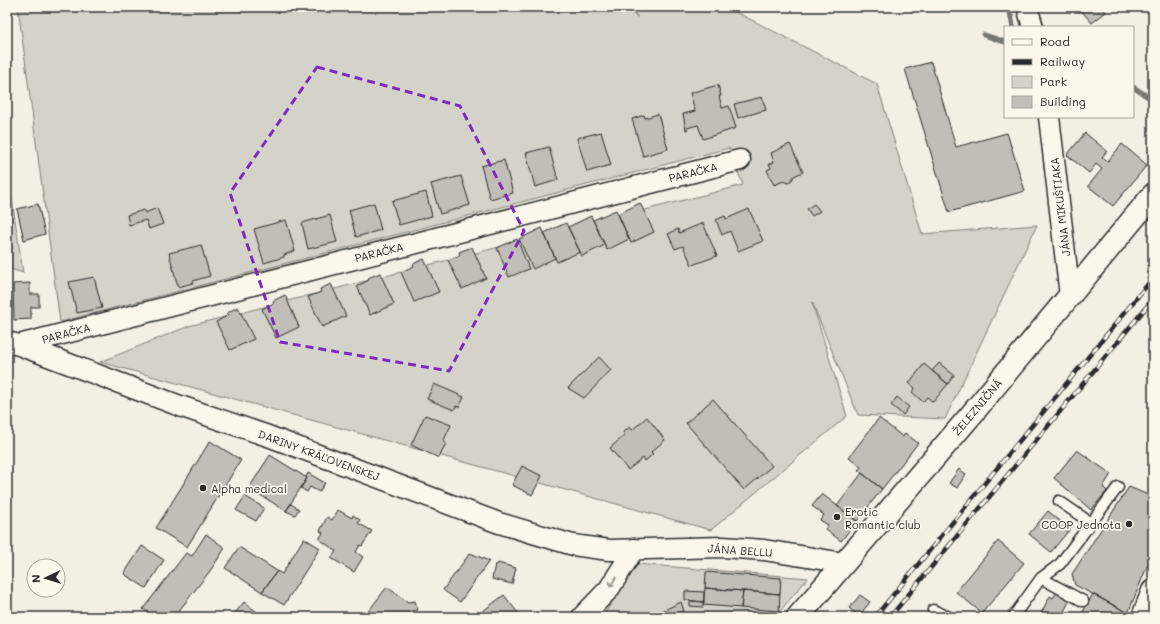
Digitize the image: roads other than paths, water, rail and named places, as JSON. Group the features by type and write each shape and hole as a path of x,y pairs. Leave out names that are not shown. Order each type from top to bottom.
{"street":[{"path":"1027,7 1033,26"},
{"name":"JÁNA MIKUŠTIAKA","path":"1049,118 1070,296"},
{"name":"PARAČKA","path":"13,344 740,160"},
{"name":"ŽELEZNIČNÁ","path":"798,617 971,415 1153,195"},
{"name":"DARINY KRÁĽOVENSKEJ","path":"13,344 180,406 268,436 498,523 573,546 609,550 634,550"},
{"name":"JÁNA BELLU","path":"634,550 723,547 764,550 844,563"},
{"path":"582,617 609,589 634,550"},
{"path":"1143,617 1153,591"}],"lane":[{"path":"1013,617 1041,578 1060,564 1118,487"},
{"path":"1059,501 1091,523"},
{"path":"1041,578 1082,600"},
{"path":"932,610 949,617"}],"waterway":[{"path":"1006,7 1010,11 1013,26"},
{"path":"984,35 1004,42"},
{"path":"1134,88 1153,100"}],"railway":[{"path":"875,617 1153,278"},
{"path":"890,617 1153,299"}],"place":[{"name":"Alpha medical","path":"203,488"},
{"name":"Erotic Romantic club","path":"837,517"},
{"name":"COOP Jednota","path":"1129,524"}]}
